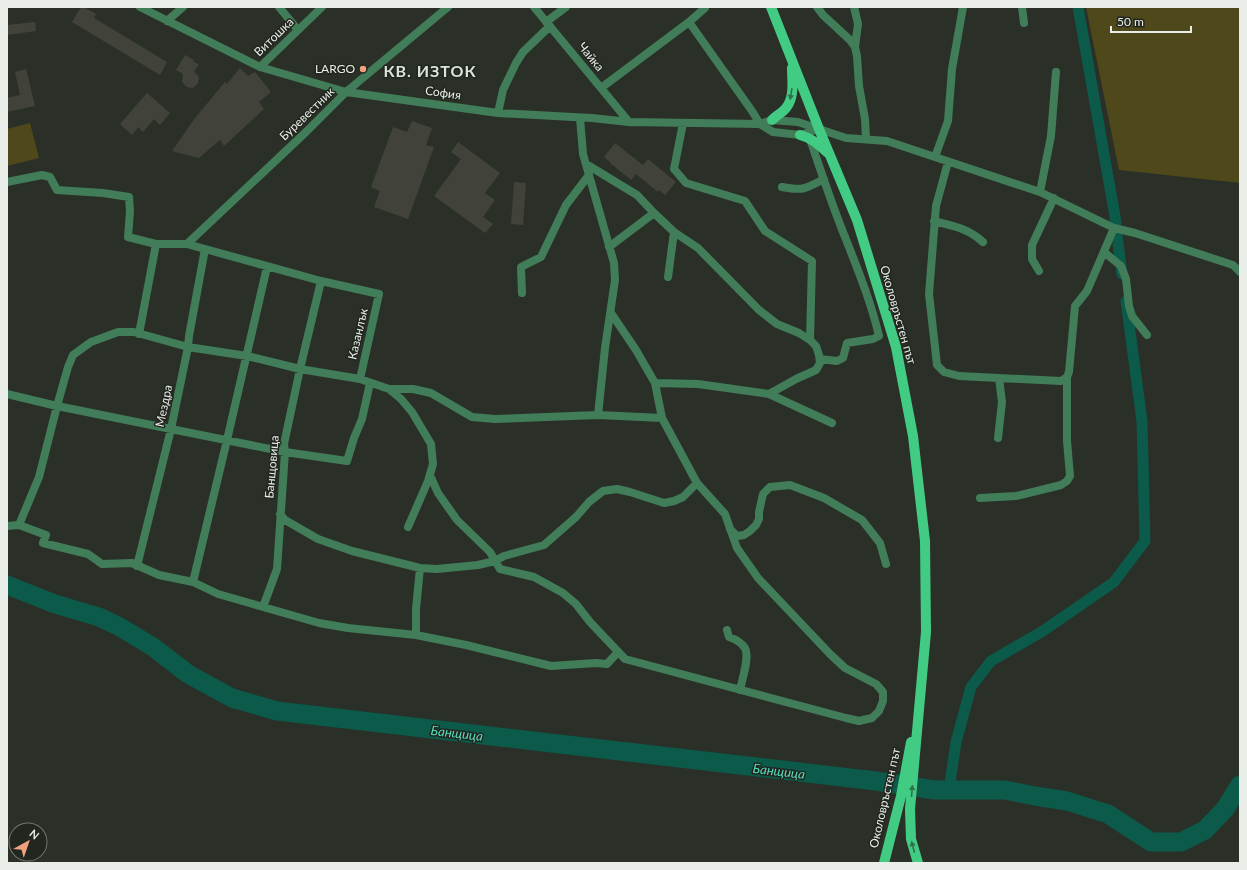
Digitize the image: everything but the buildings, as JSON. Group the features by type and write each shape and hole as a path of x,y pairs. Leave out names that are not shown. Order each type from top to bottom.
{"main road":[{"name":"Околовръстен път","path":"771,7 791,60 857,220 896,347 913,436 925,541 926,632 914,740 884,863"},
{"path":"772,120 786,109 790,102 792,92 791,60"},
{"path":"805,137 814,141 831,155"},
{"path":"914,740 910,830 914,852 918,863"}],"street":[{"name":"София","path":"140,7 260,67 346,92 498,113 629,122 760,124"},
{"path":"167,21 183,7"},
{"path":"279,7 298,30"},
{"name":"Витошка","path":"260,67 322,7"},
{"name":"Буревестник","path":"187,244 307,131 346,92 448,7"},
{"name":"Чайка","path":"534,7 629,122"},
{"path":"498,113 503,90 522,52 566,7"},
{"path":"601,88 690,22 705,8 704,7"},
{"path":"817,7 855,47"},
{"path":"854,7 858,24 855,47 859,86 865,118 866,139"},
{"path":"935,157 948,121 952,69 963,7"},
{"path":"1022,7 1024,23"},
{"path":"690,22 760,124 773,132 805,137 819,129"},
{"path":"1040,192 1050,136 1056,72"},
{"path":"580,118 583,154 614,263 615,280 605,348 598,415"},
{"path":"760,124 772,120 798,122 846,138 887,141 1040,192 1114,228 1135,233 1233,266 1240,272"},
{"path":"683,123 674,169 686,183 745,201 765,231 812,262 810,340"},
{"path":"805,137 824,179 859,271 874,315 879,336 873,339 847,343 843,358 836,360 820,359"},
{"path":"948,162 936,206 929,294 937,365 944,372 959,376 1061,381 1066,377 1069,372 1075,306 1087,291 1114,228"},
{"path":"586,164 637,195 674,232 698,248 765,315 777,324 810,340 816,346 820,359 820,363 816,370 769,394"},
{"path":"7,182 42,175 50,177 57,190 103,193 129,197 130,211 128,237 156,244 187,244 321,281"},
{"path":"522,293 521,267 541,257 566,204 589,175"},
{"path":"782,187 796,189 806,188 824,179"},
{"path":"1040,271 1032,259 1032,245 1054,198"},
{"path":"609,247 654,213"},
{"path":"934,221 968,231 982,242"},
{"path":"668,277 674,232"},
{"path":"139,334 156,244"},
{"name":"Мездра","path":"137,566 171,429 188,347 205,249"},
{"path":"1104,252 1122,266 1126,279 1130,311 1132,316 1147,335"},
{"path":"193,582 267,266"},
{"name":"Казанлък","path":"321,281 379,294 360,379"},
{"name":"Банщовица","path":"263,607 277,569 285,452 284,444 321,281"},
{"path":"430,475 438,493 457,520 490,552 500,569 534,577 563,593 576,604 590,622 625,659 859,721 872,718 879,711 883,701 883,692 876,684 845,668 758,578 737,548 729,529 725,514 697,483 662,418 656,383 611,313"},
{"path":"19,525 39,478 57,406 73,355 91,342 111,334 118,332 134,332 188,347 247,356 300,369 360,379 389,389 401,399 412,412 431,444 433,464 430,475 408,527"},
{"path":"980,498 1016,496 1061,485 1067,481 1070,476 1067,433 1066,377"},
{"path":"998,438 1002,402 999,378"},
{"path":"7,394 57,406 285,452 347,461 362,419 370,382"},
{"path":"656,383 698,384 769,394 832,423"},
{"path":"389,389 413,389 431,394 472,417 495,419 598,415 662,418"},
{"path":"280,514 285,520 318,539 352,551 420,568 437,569 478,565 544,545 576,517 589,502 603,491 617,489 623,490 664,502 674,501 683,497 697,483"},
{"path":"729,529 737,536 744,535 750,531 759,519 763,494 770,486 790,485 824,498 862,520 880,543 886,564"},
{"path":"7,526 19,525 46,535 43,543 88,554 102,564 132,564 159,575 193,582 218,594 319,624 416,635 466,645 551,666 596,663 608,664 618,652"},
{"path":"416,635 416,609 420,568"},
{"path":"727,630 729,637 737,640 745,649 746,662 740,690"}],"shaded area":[{"path":"1086,7 1240,7 1240,183 1119,170"},
{"path":"30,123 39,158 7,166 7,129"}],"waterway":[{"path":"1078,7 1116,222"},
{"path":"1117,235 1122,274"},
{"path":"949,790 956,742 971,687 991,661 1043,631 1114,582 1145,541 1142,421 1126,301"},
{"name":"Банщица","path":"7,585 55,604 99,617 120,627 153,647 188,674 232,698 277,711 876,781 935,790 1005,790 1067,801 1108,814 1151,842 1181,842 1205,830 1225,809 1240,785"}],"place":[{"name":"LARGO","path":"363,69"}],"district":[{"name":"КВ. ИЗТОК","path":"430,71"}]}
